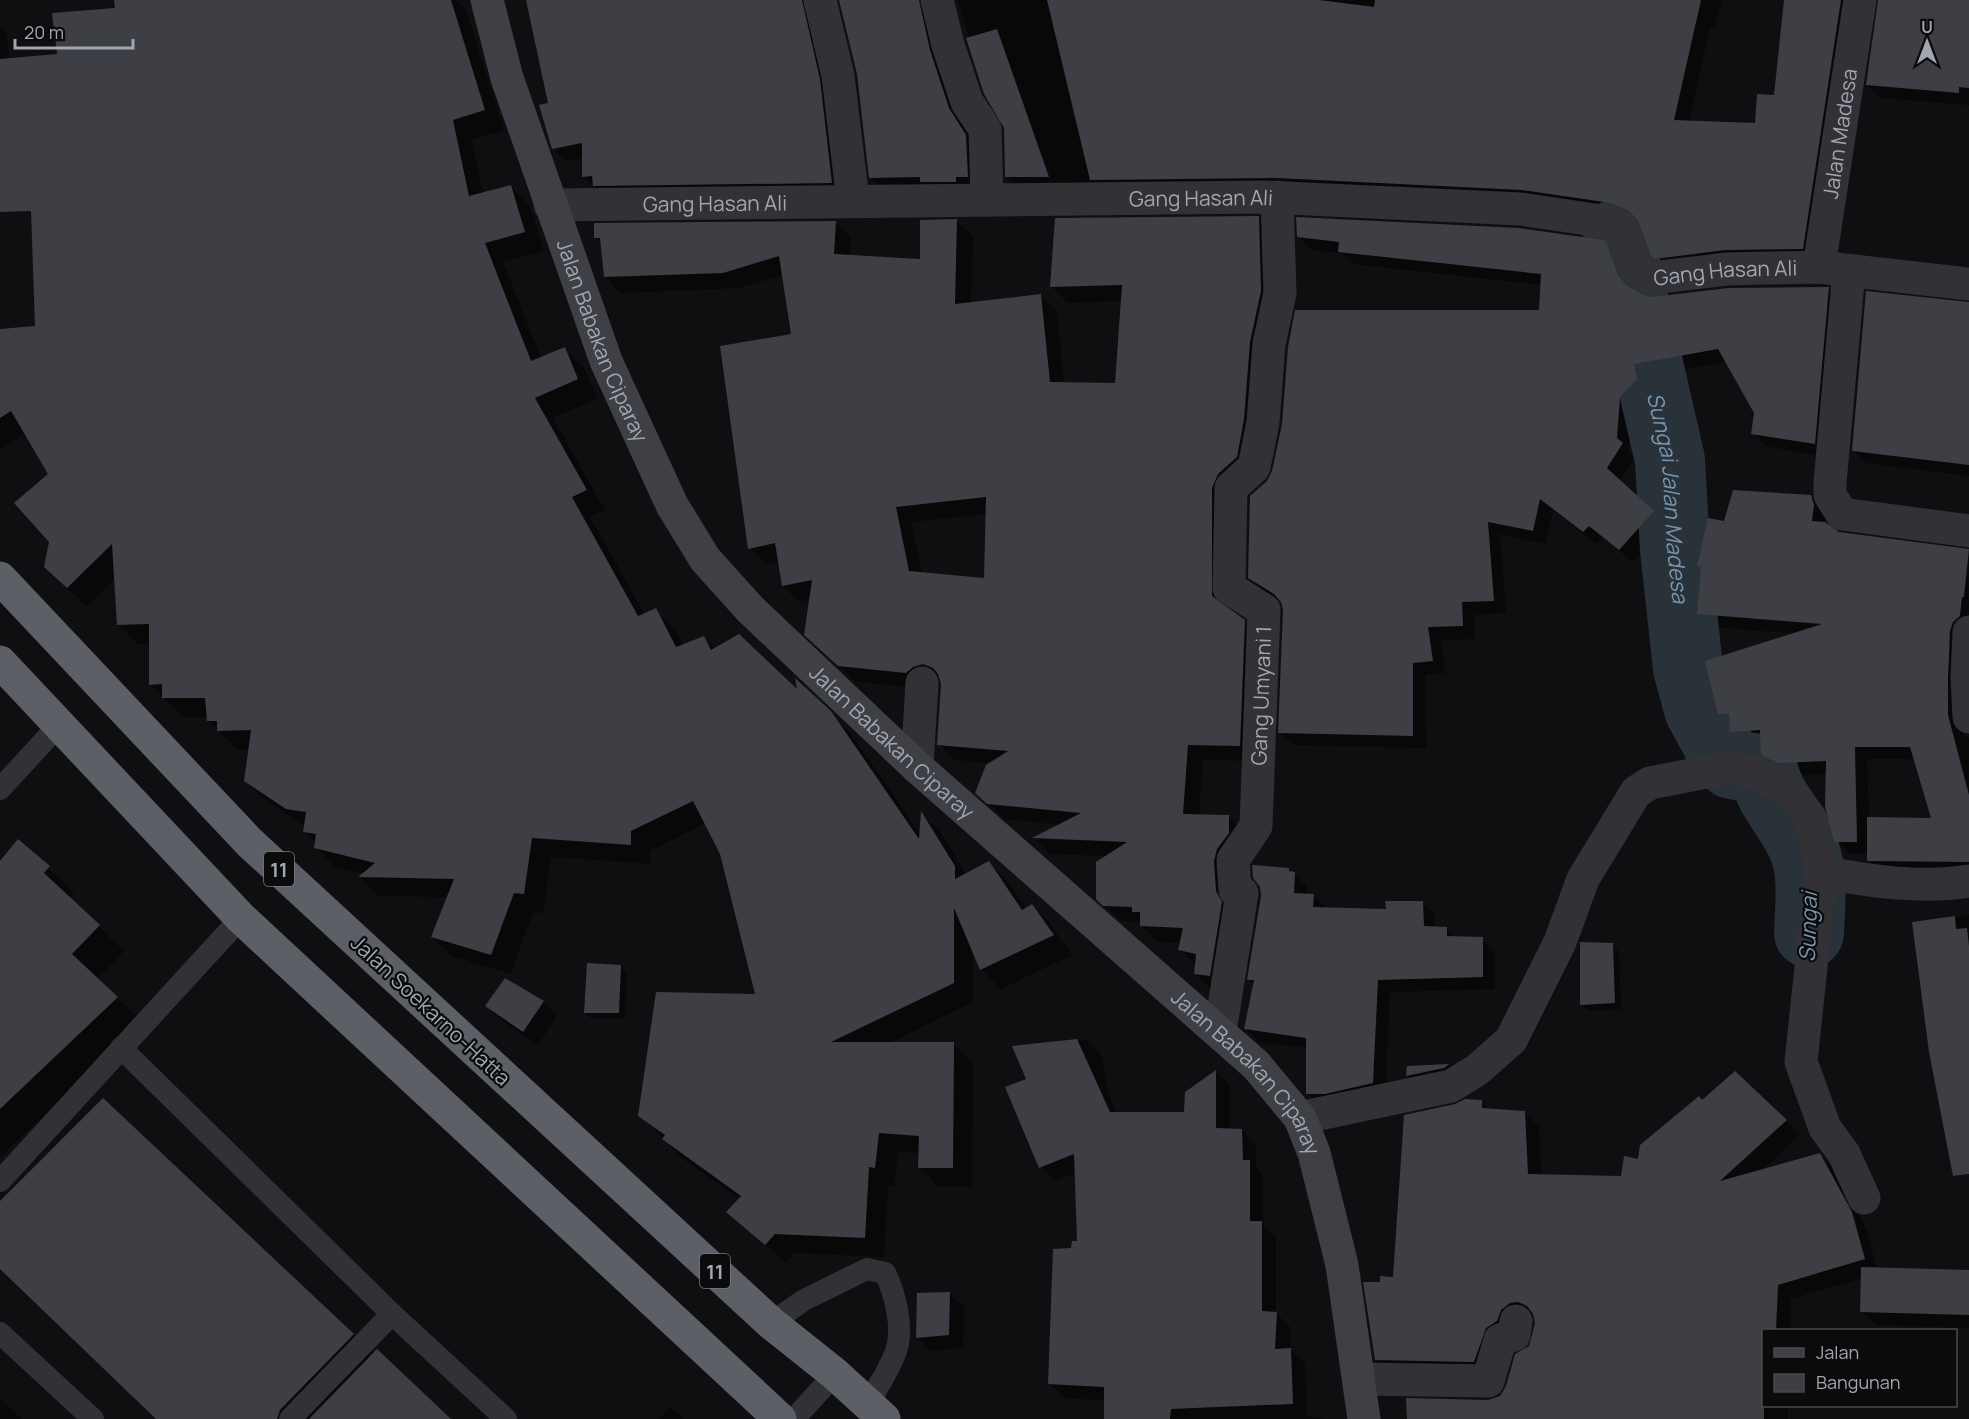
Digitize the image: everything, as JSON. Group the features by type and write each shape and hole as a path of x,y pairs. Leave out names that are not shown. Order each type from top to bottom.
{"highway":[{"name":"Jalan Soekarno-Hatta","path":"0,578 249,842 771,1323 835,1374 876,1412"},
{"path":"0,662 241,918 780,1419"}],"street":[{"name":"Jalan Babakan Ciparay","path":"487,0 507,78 602,350 672,505 705,559 750,609 917,767 1256,1065 1300,1118 1314,1153 1342,1265 1364,1419"},
{"path":"820,0 838,76 853,201"},
{"path":"937,0 948,45 967,102 985,129 987,200"},
{"name":"Jalan Madesa","path":"1860,0 1834,269 1830,483 1834,505 1842,514 1969,531"},
{"name":"Gang Hasan Ali","path":"550,205 1277,197 1521,209 1608,222 1621,227 1636,268 1651,278 1727,268 1834,269 1969,284"},
{"name":"Gang Umyani 1","path":"1220,1032 1242,893 1235,890 1233,860 1256,826 1263,678 1264,610 1229,588 1231,488 1254,467 1263,422 1269,344 1280,293 1277,197"},
{"path":"1969,632 1969,717"},
{"path":"917,767 922,683"},
{"path":"1300,1118 1451,1086 1476,1070 1511,1040 1560,942 1583,879 1636,792 1650,783 1727,768 1754,772 1772,781 1793,795 1811,819 1821,872 1801,1062 1825,1128 1844,1154 1864,1197"},
{"path":"1821,872 1862,880 1948,884 1969,881"},
{"path":"1359,1379 1488,1382 1500,1340 1514,1335 1516,1322"}],"lane":[{"path":"0,789 58,726"},
{"path":"0,1180 241,918"},
{"path":"121,1048 392,1314 506,1419"},
{"path":"771,1323 804,1300 867,1269 885,1273 894,1300 899,1336 876,1412"},
{"path":"290,1419 392,1314"},
{"path":"0,1333 93,1419"},
{"path":"794,1419 835,1374"}],"building":[{"path":"114,0 451,0 485,110 453,120 469,196 511,185 525,232 485,243 531,361 565,347 578,379 535,398 587,490 572,497 638,616 656,608 676,647 704,636 711,650 739,634 797,689 795,678 831,711 919,839 921,811 955,866 955,879 989,861 1022,910 1032,904 1054,935 980,970 954,908 954,983 831,1042 954,1042 953,1168 918,1168 919,1136 879,1133 875,1168 869,1167 865,1238 775,1234 765,1245 726,1212 741,1196 662,1139 665,1135 638,1116 656,992 755,994 720,854 693,801 631,831 631,845 532,838 524,894 514,893 491,955 431,937 454,879 358,877 375,863 314,848 316,834 303,832 306,812 286,809 244,781 251,730 217,731 217,721 207,721 205,698 162,698 162,684 149,685 149,624 117,625 112,544 67,588 44,567 49,542 14,503 48,474 11,411 0,418 0,329 35,326 31,211 0,212 0,59 57,54 52,13 115,8"},
{"path":"526,0 802,0 820,79 832,183 593,186 592,176 582,177 582,143 552,149 539,105 548,103"},
{"path":"839,0 919,0 930,50 949,108 966,135 968,177 956,177 956,182 920,182 920,177 869,178 857,74"},
{"path":"1047,0 1319,0 1374,7 1375,0 1701,0 1674,120 1755,123 1757,94 1774,95 1784,0 1841,0 1803,249 1725,250 1655,259 1651,256 1638,220 1628,210 1611,203 1522,190 1277,178 1090,180"},
{"path":"1878,0 1969,0 1969,88 1959,87 1959,93 1866,85"},
{"path":"997,29 1049,177 1005,177 1004,128 984,94 966,38"},
{"path":"1259,216 1261,291 1250,342 1244,419 1237,457 1218,474 1212,488 1212,596 1245,620 1240,746 1188,745 1183,814 1229,815 1229,833 1217,849 1214,861 1216,891 1222,902 1210,976 1194,974 1196,954 1178,950 1183,928 1140,926 1140,912 1132,912 1132,907 1103,906 1096,899 1096,862 1127,842 1032,838 1081,813 987,804 975,793 986,765 1008,751 937,745 941,684 933,668 923,664 913,667 906,673 838,666 804,635 812,580 782,586 775,543 748,549 720,346 791,334 779,256 723,273 604,277 600,238 594,238 594,223 836,221 834,254 920,259 920,220 957,219 955,304 1041,294 1050,382 1115,383 1122,285 1050,287 1055,218","holes":["986,497 984,578 909,571 896,507"]},
{"path":"1296,217 1519,228 1603,240 1606,241 1618,275 1626,285 1641,294 1652,297 1728,288 1829,287 1815,444 1751,434 1754,413 1718,349 1634,364 1637,379 1620,397 1617,438 1623,443 1607,468 1654,511 1619,550 1589,526 1583,532 1540,499 1533,531 1488,522 1494,601 1462,602 1463,626 1428,627 1433,661 1413,663 1413,736 1278,733 1283,610 1281,602 1274,594 1248,578 1250,496 1267,481 1272,471 1282,424 1288,347 1295,310 1539,310 1541,274 1338,252 1339,242 1297,237"},
{"path":"1866,291 1969,302 1969,465 1852,451"},
{"path":"1733,490 1811,495 1814,505 1812,521 1825,522 1839,532 1969,549 1960,616 1953,622 1950,631 1948,715 1969,795 1969,862 1867,861 1867,817 1931,818 1910,747 1855,747 1857,842 1834,842 1825,806 1826,761 1778,763 1761,755 1760,730 1730,732 1729,714 1718,714 1705,661 1822,624 1697,614 1701,567 1697,566 1708,518 1724,521"},
{"path":"18,839 50,866 44,873 100,925 72,954 118,997 0,1109 0,861"},
{"path":"1252,865 1289,868 1289,871 1295,872 1294,893 1314,894 1313,907 1386,909 1385,901 1423,901 1424,926 1447,927 1447,936 1483,937 1483,977 1378,980 1373,1083 1325,1094 1306,1094 1306,1038 1244,1029 1254,980 1247,980 1261,896 1260,887 1253,878"},
{"path":"1955,916 1956,929 1967,928 1969,946 1969,1174 1953,1176 1929,1052 1912,922"},
{"path":"1580,942 1613,943 1615,1003 1580,1005"},
{"path":"587,963 621,965 619,1013 584,1013"},
{"path":"505,978 544,1001 523,1032 485,1006"},
{"path":"1077,1039 1110,1112 1184,1112 1185,1092 1216,1070 1216,1128 1242,1129 1243,1160 1250,1160 1250,1221 1262,1221 1262,1311 1277,1312 1275,1349 1291,1348 1293,1404 1171,1409 1170,1419 1104,1419 1104,1387 1048,1384 1053,1249 1071,1248 1072,1241 1077,1241 1074,1154 1039,1168 1005,1087 1026,1079 1012,1046"},
{"path":"1449,1064 1444,1068 1406,1076 1407,1066"},
{"path":"1735,1071 1787,1120 1720,1181 1820,1153 1852,1212 1865,1259 1778,1285 1776,1329 1762,1329 1764,1419 1407,1419 1406,1398 1488,1400 1500,1396 1506,1386 1515,1354 1529,1346 1535,1323 1533,1314 1527,1306 1518,1302 1510,1303 1501,1310 1497,1321 1486,1328 1474,1362 1375,1360 1363,1282 1380,1282 1380,1276 1393,1277 1404,1115 1455,1104 1465,1099 1482,1100 1482,1108 1525,1111 1528,1174 1621,1176 1624,1156 1638,1159 1640,1145 1699,1096 1702,1100"},
{"path":"103,1098 354,1334 280,1410 277,1419 156,1419 0,1269 0,1201"},
{"path":"1861,1267 1969,1270 1969,1315 1860,1312"},
{"path":"950,1292 949,1335 916,1338 917,1293"},
{"path":"377,1349 451,1419 309,1419"}],"waterway":[{"name":"Sungai Jalan Madesa","path":"1618,233 1670,460 1675,549 1688,668 1699,709 1726,759 1732,764 1763,770 1771,792 1799,838 1809,869 1809,933"}],"water label":[{"name":"Sungai","path":"1808,927"}]}
